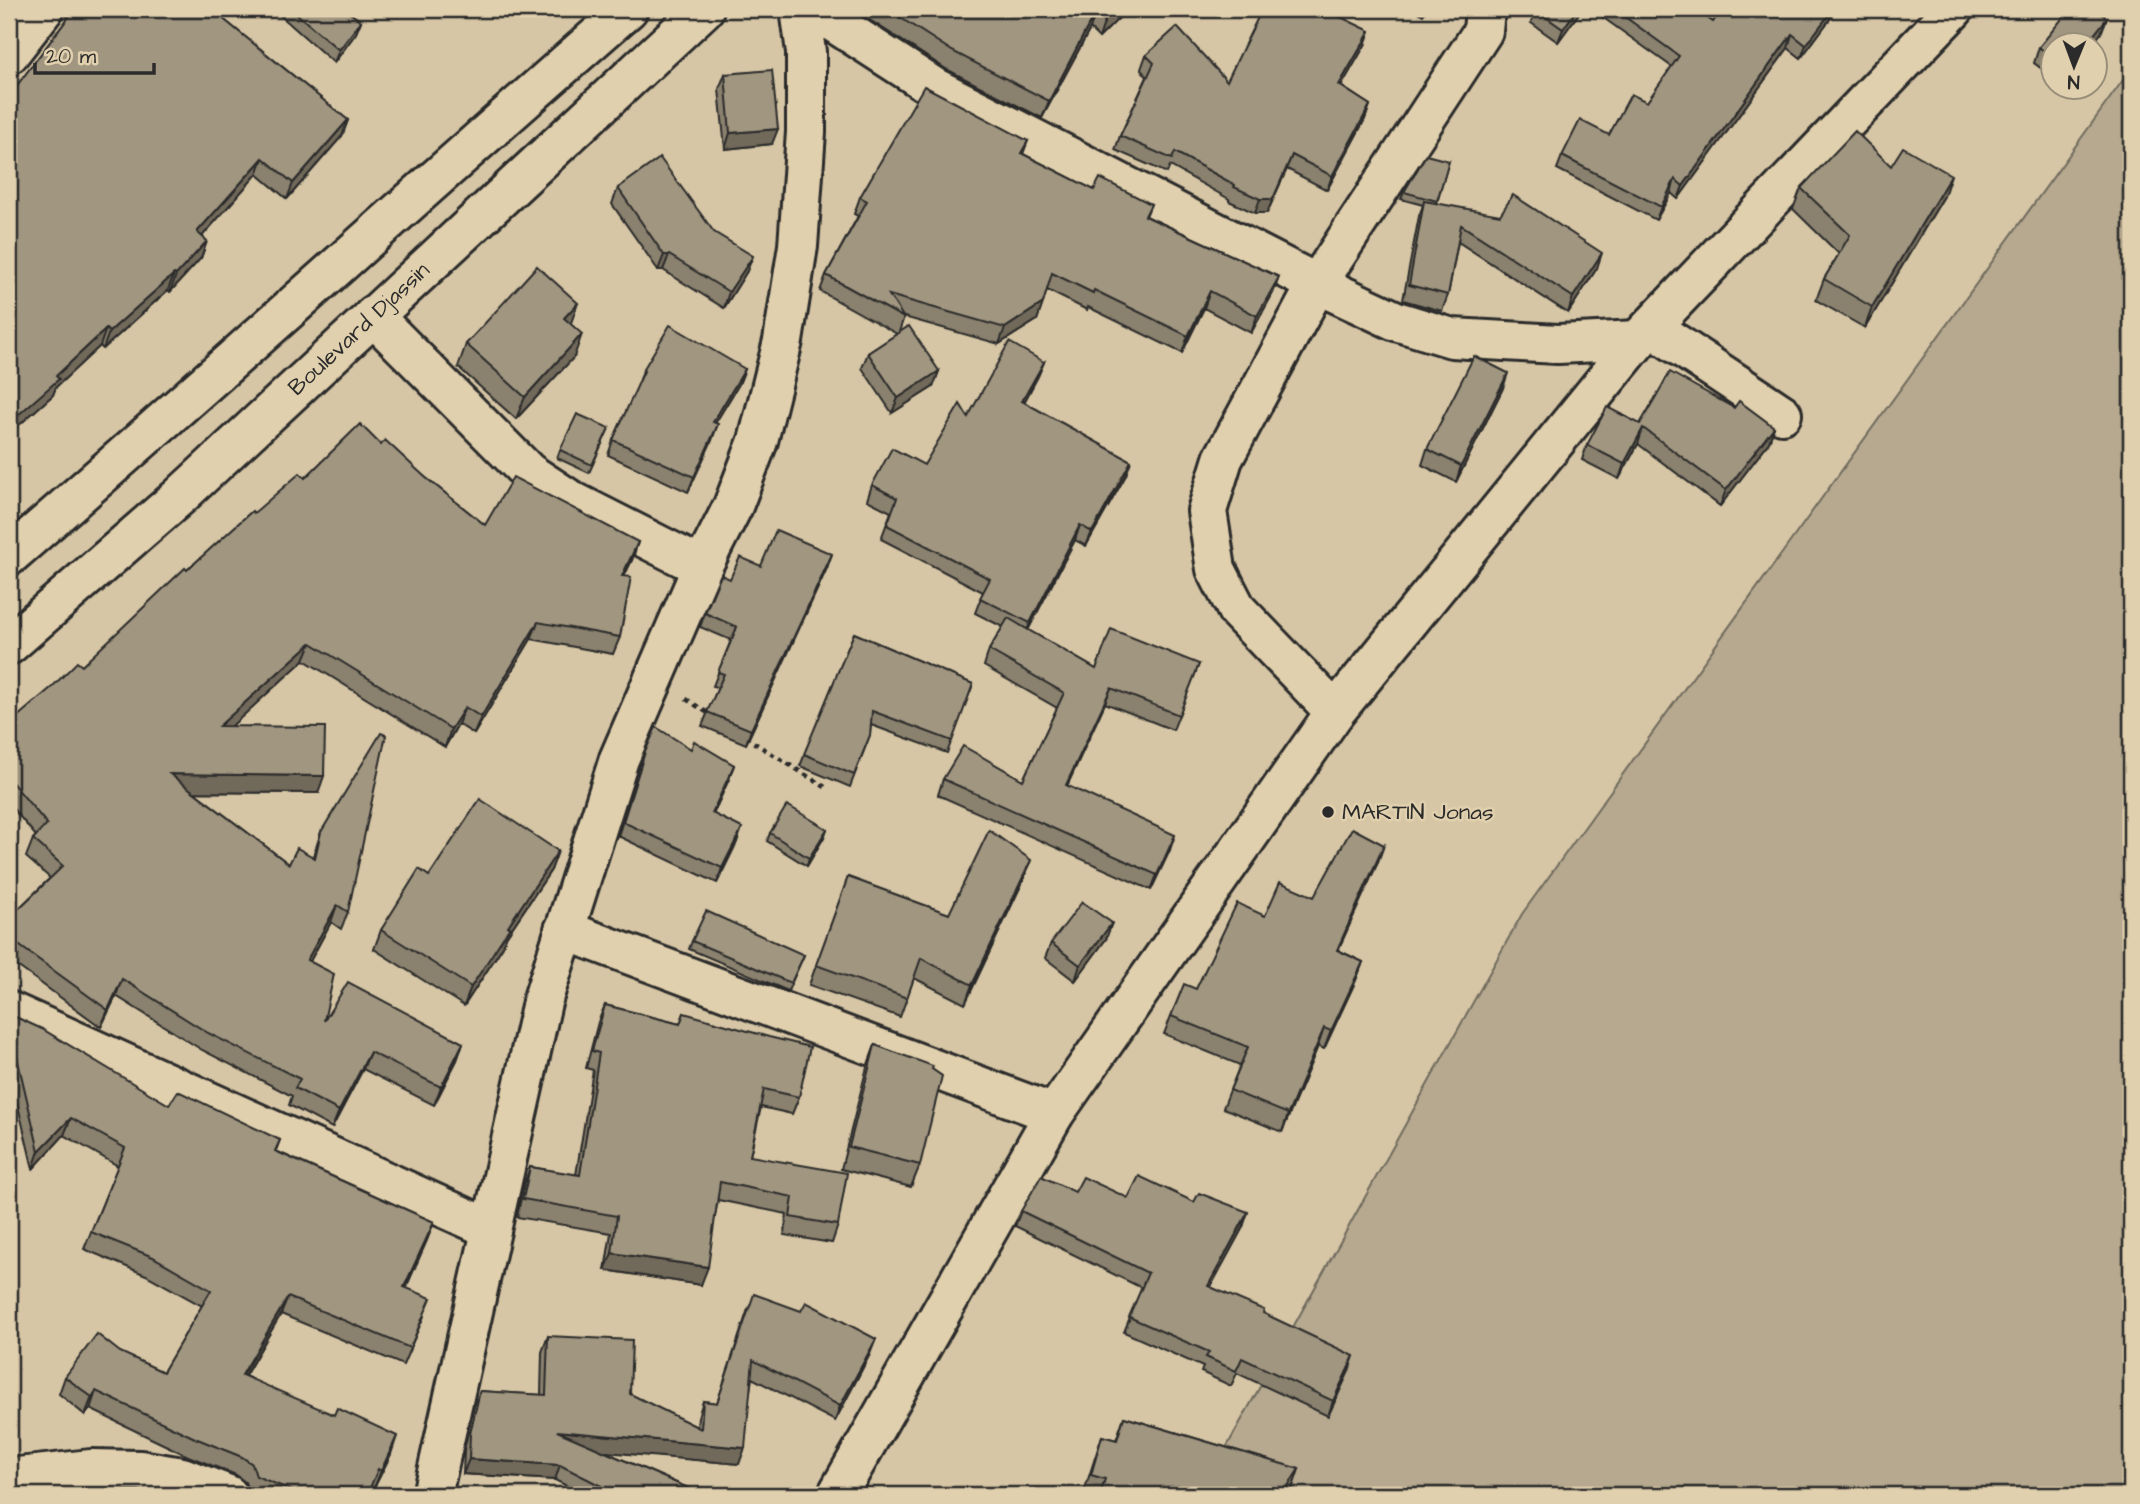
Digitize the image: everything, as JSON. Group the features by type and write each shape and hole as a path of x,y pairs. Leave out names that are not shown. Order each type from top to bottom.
{"main road":[{"path":"9,54 44,9"},
{"path":"9,556 164,422 628,9"},
{"name":"Boulevard Djassin","path":"9,645 179,497 704,9"},
{"path":"432,1495 542,1002 620,759 702,567 733,506 758,441 783,341 798,246 806,132 806,52 800,9"},
{"path":"813,9 935,88 1317,284 1396,321 1452,338 1558,344 1645,333 1782,414"},
{"path":"1335,712 1237,610 1216,569 1207,511 1223,459 1317,284 1483,31 1485,9"},
{"path":"837,1495 1054,1114 1335,712 1645,333 1954,9"},
{"path":"373,316 528,472 572,502 702,567"},
{"path":"564,930 1054,1114"},
{"path":"9,1011 491,1229"},
{"path":"9,1463 9,1488"},
{"path":"9,1478 91,1469 141,1470 182,1477 228,1495"}],"path":[{"path":"653,678 717,719"},
{"path":"738,733 825,787"}],"shaded area":[{"path":"2131,69 2131,1495 1200,1495 1522,914"}],"building":[{"path":"75,9 211,9 348,120 293,183 263,158 197,232 207,241 176,275 109,332 106,329 56,376 59,379 9,423 9,96"},
{"path":"291,9 344,9 361,21 339,50"},
{"path":"887,9 1117,9 1105,20 1096,11 1049,101 952,51"},
{"path":"1262,9 1324,9 1370,31 1339,85 1370,105 1332,176 1292,155 1273,199 1260,199 1175,152 1172,159 1120,136 1154,63 1146,55 1177,27 1227,81"},
{"path":"1537,9 1577,9 1563,29"},
{"path":"1614,9 1695,9 1713,22 1722,9 1833,9 1806,45 1792,34 1683,186 1675,179 1661,207 1562,156 1580,120 1609,135 1631,94 1647,102 1679,56"},
{"path":"2070,9 2095,9 2107,18 2096,32 2051,32"},
{"path":"772,70 778,129 730,133 725,74"},
{"path":"924,86 1028,141 1021,153 1094,190 1100,178 1151,204 1145,216 1279,277 1257,316 1210,291 1188,336 1094,290 1093,293 1052,273 1043,303 1005,328 889,295 904,318 826,275 867,201 860,197"},
{"path":"1855,131 1891,166 1903,147 1951,175 1872,307 1824,279 1850,235 1801,188"},
{"path":"1426,155 1449,161 1437,201 1404,192"},
{"path":"660,158 714,232 753,256 729,292 669,255 664,255 618,188"},
{"path":"1513,195 1602,253 1573,297 1461,225 1448,295 1409,285 1424,201 1500,215"},
{"path":"537,266 578,303 564,318 582,334 525,397 466,344"},
{"path":"670,325 745,369 713,422 718,424 694,477 613,440 643,370"},
{"path":"909,326 939,371 898,398 868,353"},
{"path":"1009,342 1044,362 1022,401 1131,461 1092,532 1080,525 1030,623 980,598 990,579 887,525 897,498 872,485 892,448 924,465 960,404 968,417"},
{"path":"1474,356 1508,373 1461,466 1427,449"},
{"path":"1670,372 1734,408 1739,401 1774,427 1726,490 1643,428 1624,464 1587,445 1607,407 1640,424"},
{"path":"577,414 609,428 592,465 560,450"},
{"path":"360,424 381,445 385,440 425,477 485,525 513,477 638,542 622,576 631,577 620,637 538,622 481,717 465,707 451,729 311,643 219,726 325,727 324,776 170,774 289,864 297,848 315,858 321,832 381,733 386,735 348,912 337,905 307,960 334,974 324,1021 348,982 463,1043 441,1087 370,1052 339,1111 295,1088 300,1079 208,1033 122,979 108,1010 9,938 9,918 63,866 33,839 47,824 9,779 9,724 77,662 82,666 185,568 187,570 252,511 254,513 300,473 305,478"},
{"path":"776,530 832,554 751,730 707,712 724,674 718,672 737,627 705,613 721,575 730,579 740,557 761,566"},
{"path":"1008,618 1096,669 1111,629 1199,664 1179,715 1111,688 1066,785 1175,835 1157,875 943,779 963,746 1023,780 1064,693 989,650"},
{"path":"854,633 973,684 952,741 872,711 870,735 854,775 804,754"},
{"path":"656,727 691,749 694,741 734,765 712,813 742,828 722,868 623,822 645,752"},
{"path":"480,799 558,851 471,987 381,930 419,869 429,876"},
{"path":"787,805 827,829 809,858 770,833"},
{"path":"1352,828 1384,845 1337,950 1363,962 1331,1031 1324,1028 1288,1114 1230,1090 1248,1047 1171,1016 1184,984 1196,989 1237,903 1265,916 1280,882 1314,897"},
{"path":"989,830 1031,860 972,985 921,958 907,998 816,965 848,877 949,914"},
{"path":"1082,902 1112,923 1080,965 1051,943"},
{"path":"706,911 804,955 791,983 692,941"},
{"path":"605,1005 680,1024 684,1013 810,1047 799,1097 764,1089 750,1156 847,1173 838,1225 790,1217 793,1197 720,1182 708,1267 612,1253 617,1216 523,1199 530,1167 580,1175 599,1053 592,1051"},
{"path":"9,1014 42,1029 169,1105 178,1091 280,1140 275,1151 434,1222 404,1287 431,1298 410,1348 288,1297 242,1375 334,1415 337,1408 397,1436 367,1495 303,1495 256,1476 252,1464 242,1457 96,1391 92,1397 65,1377 97,1334 120,1352 163,1372 211,1290 153,1257 91,1232 125,1148 71,1118 39,1151"},
{"path":"875,1045 933,1066 932,1069 942,1076 920,1165 849,1147"},
{"path":"1041,1176 1075,1192 1083,1177 1128,1198 1139,1176 1194,1202 1199,1193 1248,1212 1208,1286 1264,1310 1263,1313 1354,1356 1333,1401 1242,1358 1236,1371 1206,1357 1209,1352 1129,1317 1148,1273 1021,1211"},
{"path":"754,1294 801,1311 806,1302 876,1339 840,1406 753,1360 745,1448 557,1431 704,1495 619,1495 560,1465 469,1459 470,1434 480,1391 546,1395 548,1336 632,1340 630,1394 701,1429 703,1401 717,1403"},
{"path":"1124,1417 1299,1469 1282,1495 1100,1495 1105,1479 1091,1475 1102,1436 1117,1440"}],"place":[{"name":"MARTIN Jonas","path":"1328,812"}]}
